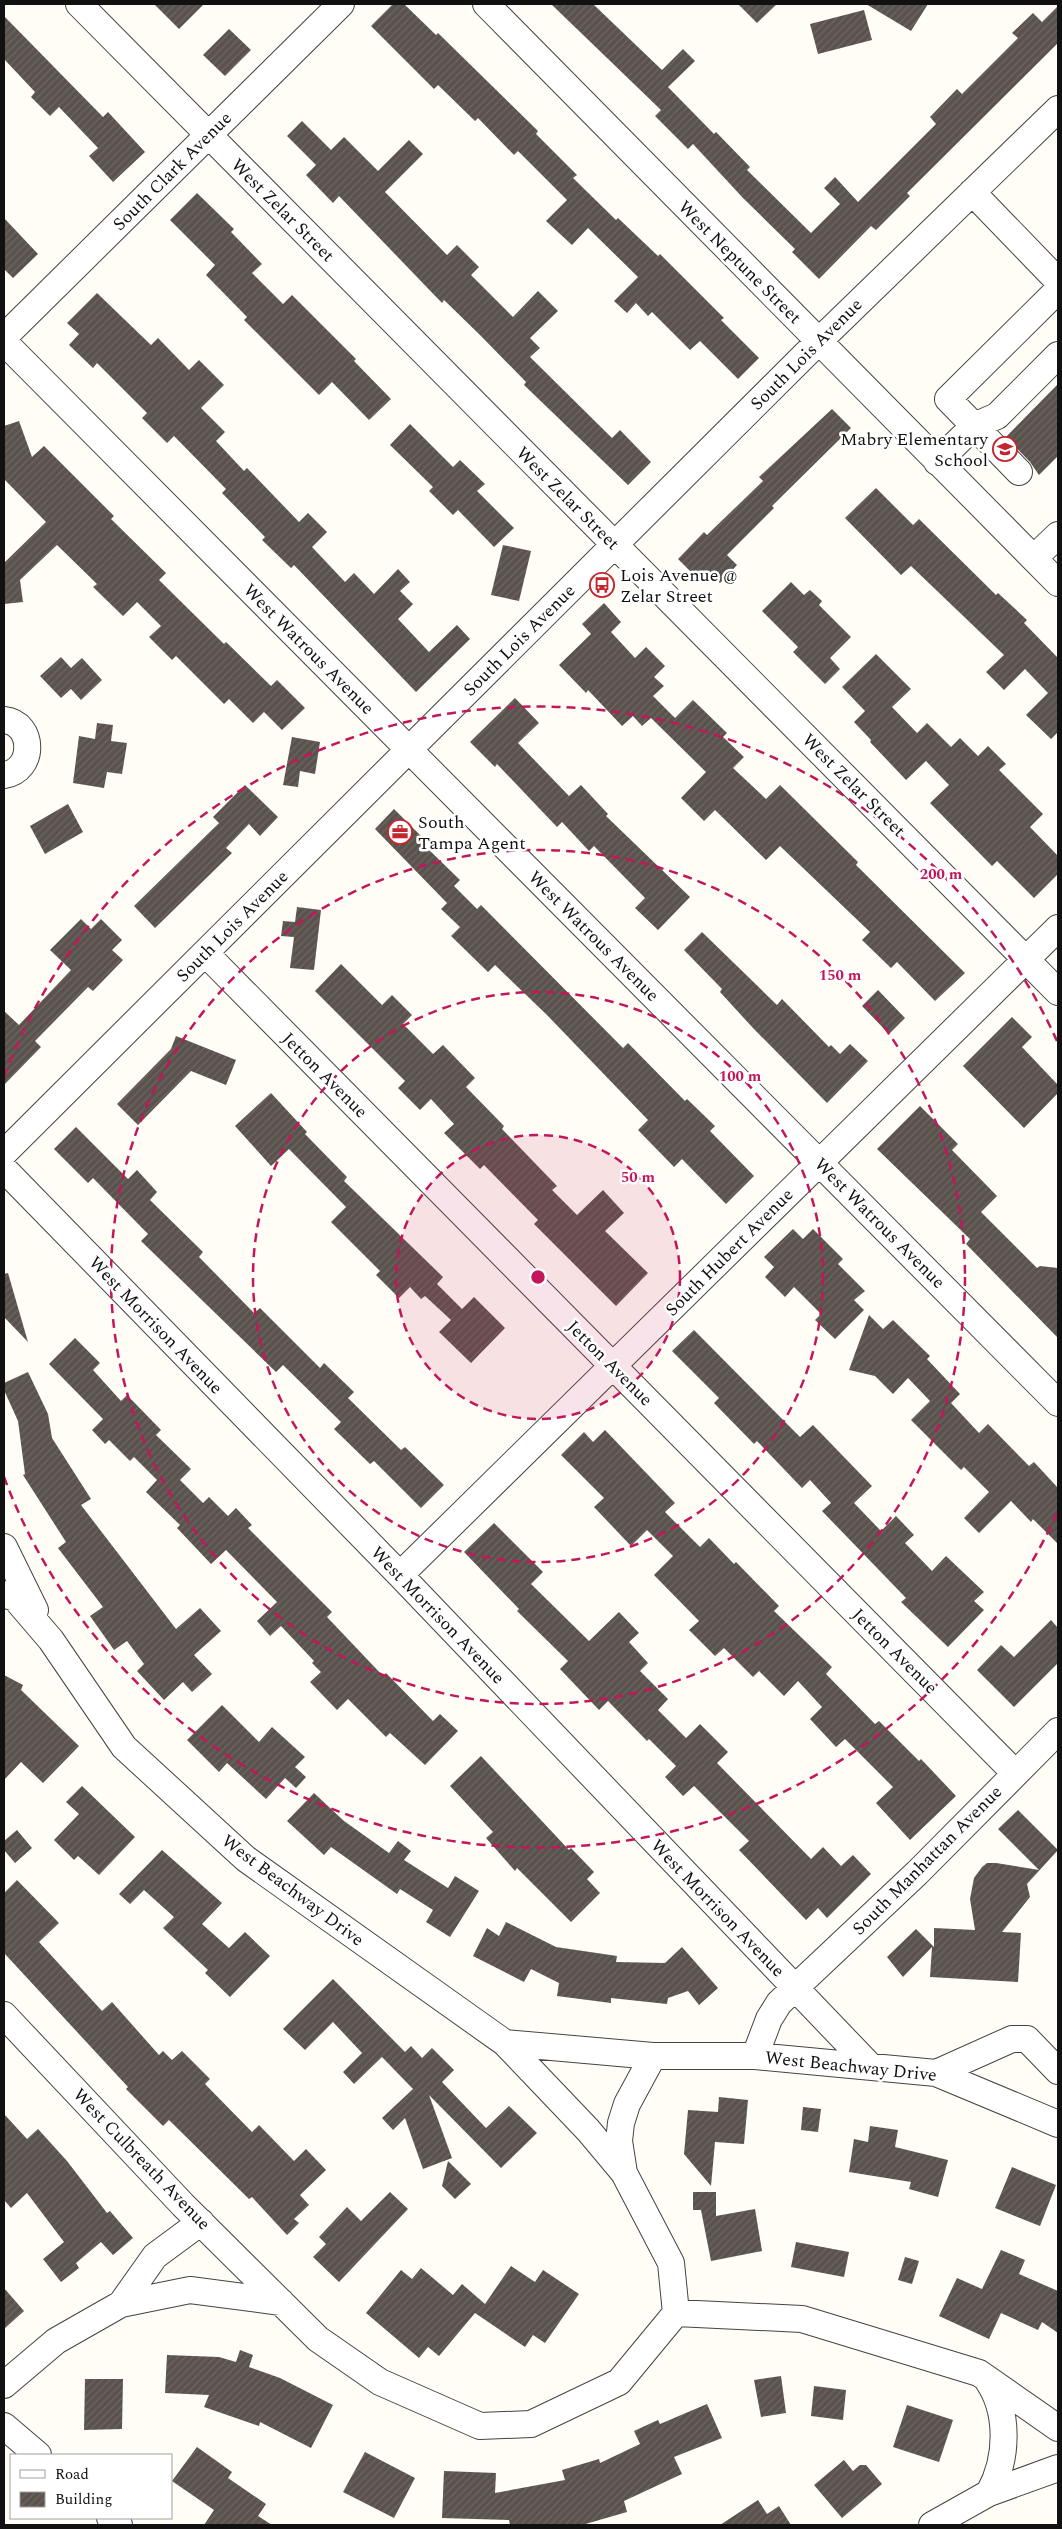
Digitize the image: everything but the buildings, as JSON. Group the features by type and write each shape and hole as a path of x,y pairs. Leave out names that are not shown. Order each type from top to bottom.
{"street":[{"name":"West Zelar Street","path":"79,4 1058,992"},
{"name":"South Clark Avenue","path":"4,337 341,4"},
{"name":"West Neptune Street","path":"486,4 1058,583"},
{"name":"South Lois Avenue","path":"4,1153 818,341 1058,109"},
{"path":"972,192 1058,281"},
{"path":"1019,472 948,399 1058,290"},
{"name":"West Watrous Avenue","path":"4,342 1058,1403"},
{"path":"937,462 974,426 997,416 1058,355"},
{"path":"1034,558 1058,534"},
{"path":"4,720 16,724 23,730 28,748 22,765 16,771 4,775"},
{"name":"South Hubert Avenue","path":"400,1575 1058,928"},
{"name":"Jetton Avenue","path":"205,953 1015,1773"},
{"name":"West Morrison Avenue","path":"4,1169 400,1575 869,2065"},
{"name":"West Beachway Drive","path":"4,1547 51,1640"},
{"name":"West Beachway Drive","path":"4,1594 15,1598 51,1640 124,1747 246,1859 505,2043 588,2130 624,2173"},
{"name":"South Manhattan Avenue","path":"795,1988 917,1873 1058,1731"},
{"name":"West Beachway Drive","path":"755,2056 779,2002 795,1988"},
{"name":"West Culbreath Avenue","path":"4,2015 201,2222 318,2339 380,2382 480,2426 531,2424 619,2382 676,2314"},
{"path":"936,2073 1012,2039 1027,2039 1058,2071"},
{"name":"West Beachway Drive","path":"505,2043 653,2056 755,2056 869,2065 936,2073 1058,2124"},
{"path":"653,2056 627,2104 621,2123 619,2141 624,2173 671,2263 676,2314 802,2319 979,2374 1058,2428"},
{"path":"121,2304 154,2256 201,2222"},
{"path":"4,2385 56,2341 121,2304 190,2290 281,2302"},
{"path":"985,2378 1003,2421 1004,2454 997,2479 989,2493"},
{"path":"4,2426 37,2454"},
{"path":"932,2525 989,2493 1058,2468"}],"place":[{"name":"Mabry Elementary School","path":"1005,449"},
{"name":"Lois Avenue @ Zelar Street","path":"602,585"},
{"name":"South Tampa Agent","path":"400,832"}]}
